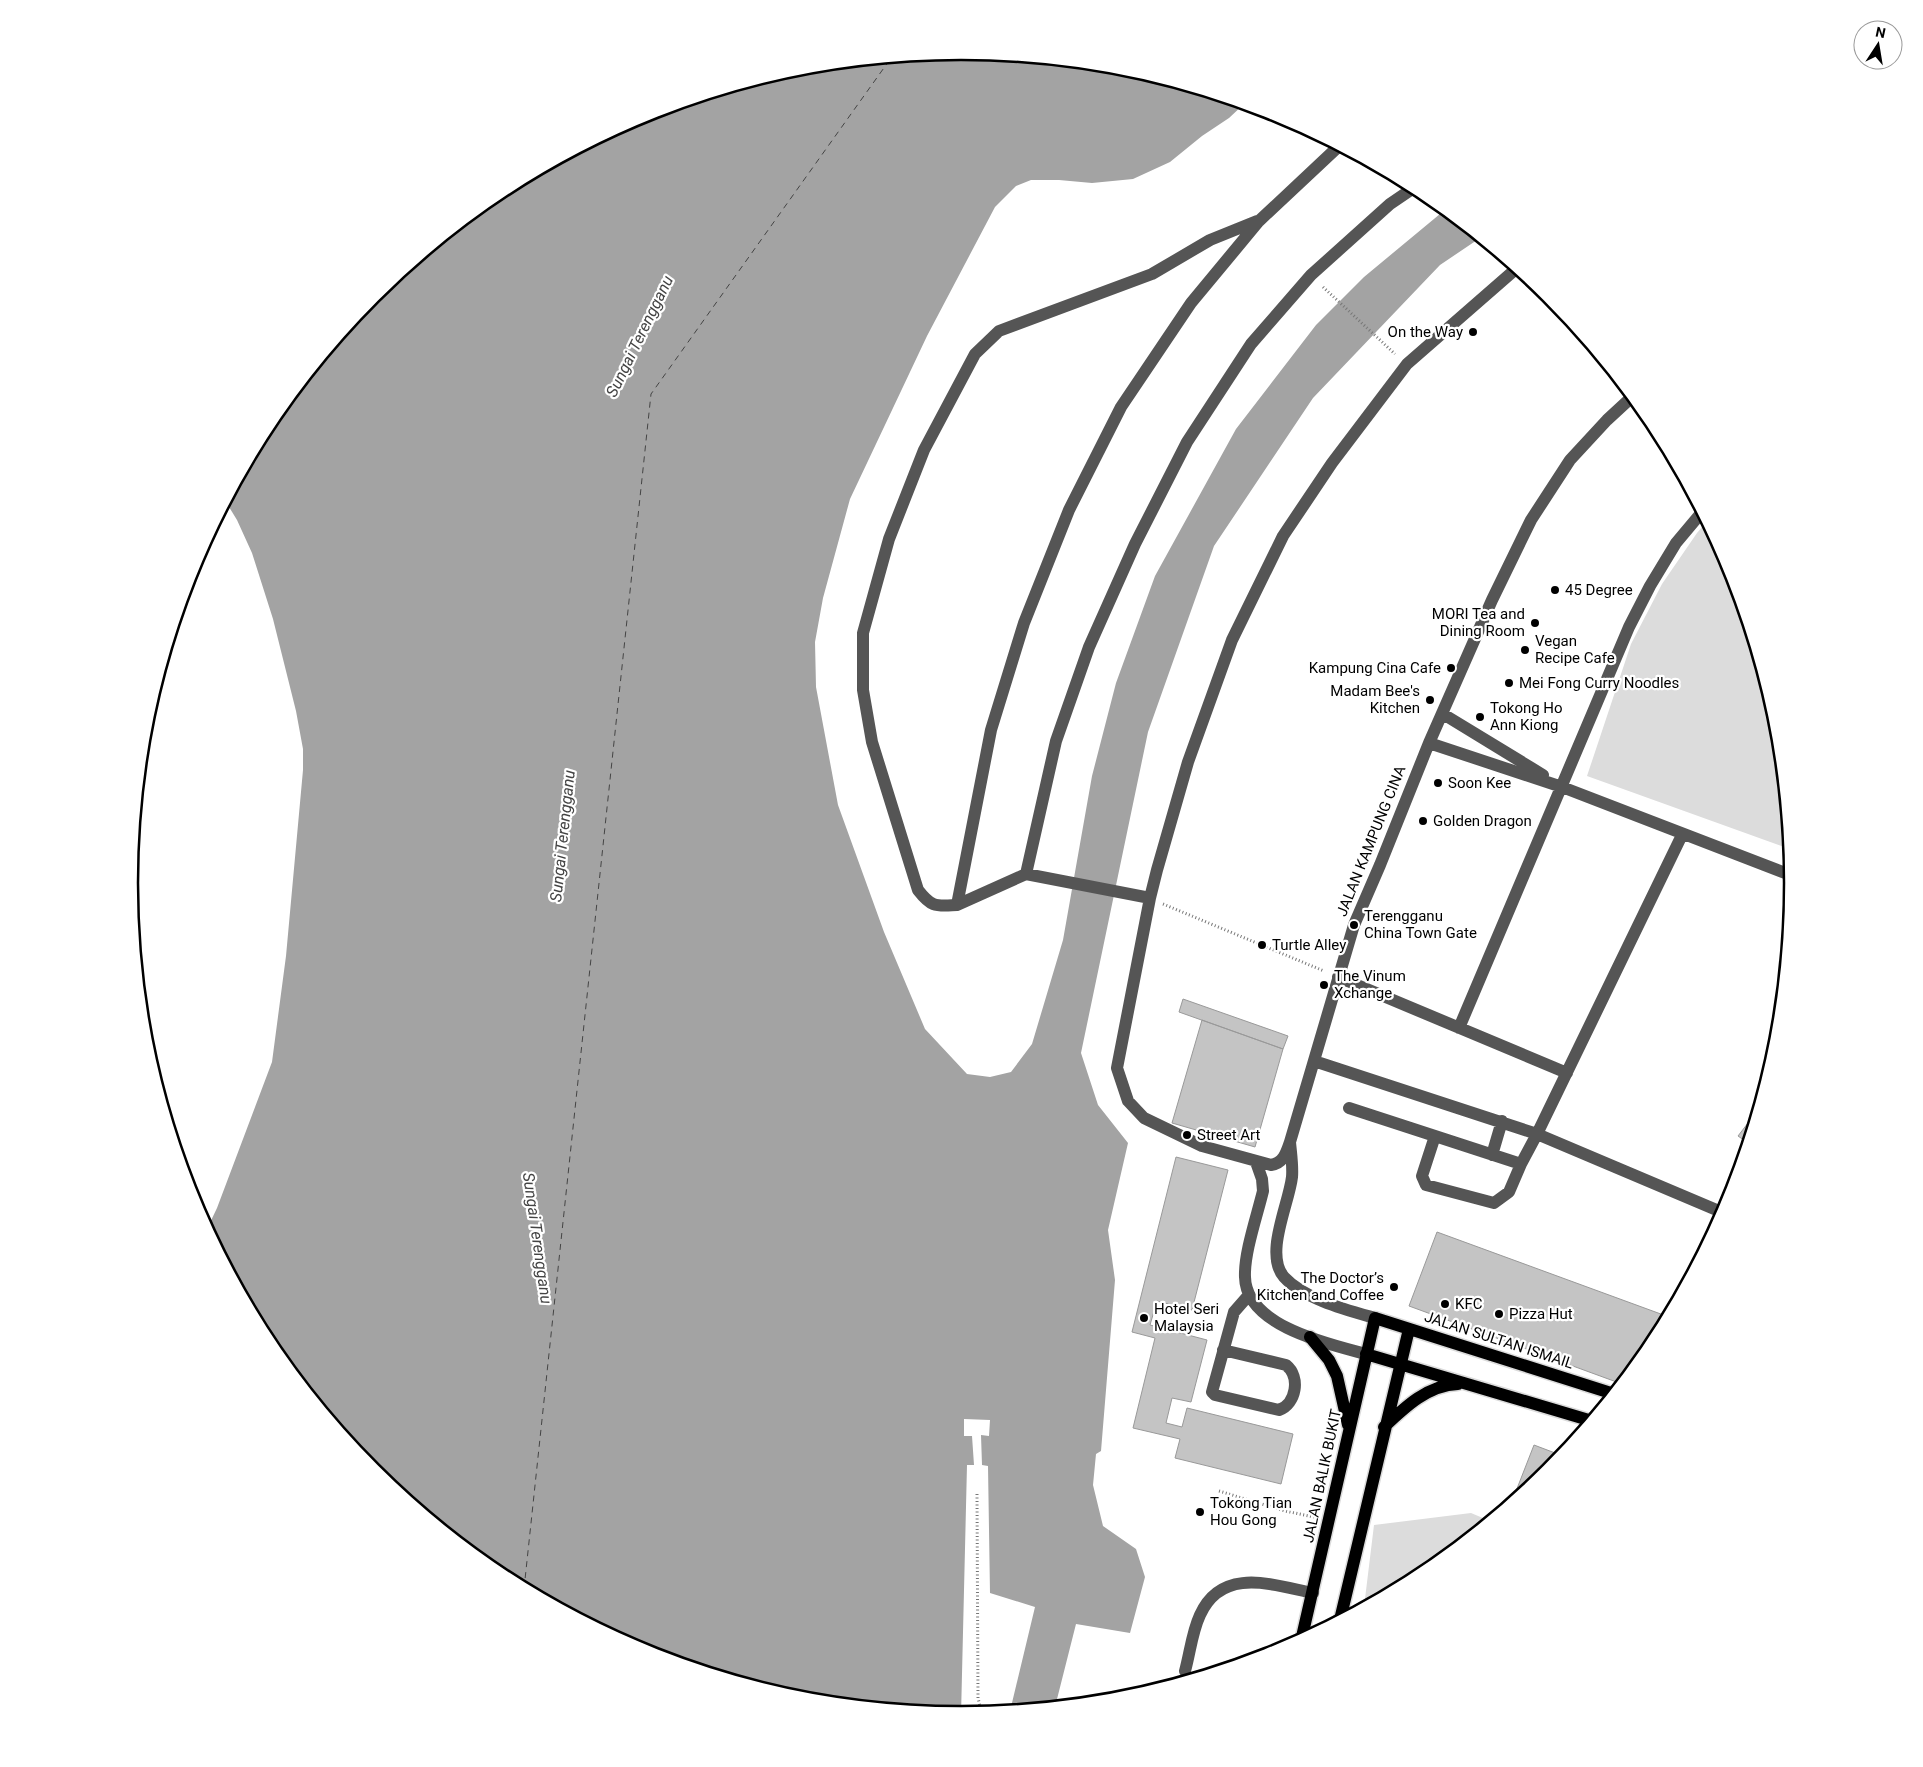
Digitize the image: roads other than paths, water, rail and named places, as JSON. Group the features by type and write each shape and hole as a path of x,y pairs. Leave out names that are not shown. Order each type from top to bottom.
{"main road":[{"name":"JALAN SULTAN ISMAIL","path":"1375,1318 1609,1392"},
{"name":"JALAN BALIK BUKIT","path":"1303,1632 1375,1318"},
{"path":"1341,1614 1384,1427 1409,1329"},
{"path":"1310,1337 1329,1360 1337,1376 1349,1430"},
{"path":"1366,1354 1586,1419"},
{"path":"1384,1427 1412,1402 1445,1384 1463,1383"}],"street":[{"path":"957,904 992,730 1024,622 1069,510 1121,407 1191,303 1258,221 1335,150"},
{"path":"1026,874 1056,741 1089,647 1135,544 1187,442 1251,344 1310,275 1390,204 1408,192"},
{"path":"1150,898 1026,874 957,904 936,906 924,898 918,890 872,742 863,690 862,633 889,539 924,450 975,354 999,331 1152,274 1210,240 1258,221"},
{"path":"1290,1142 1284,1158 1279,1164 1270,1165 1256,1162 1202,1146 1144,1118 1128,1102 1117,1068 1150,898 1188,762 1232,640 1283,536 1332,463 1407,364 1513,272"},
{"name":"JALAN KAMPUNG CINA","path":"1375,1318 1338,1307 1306,1294 1284,1277 1277,1262 1277,1243 1292,1176 1290,1142 1354,926 1429,743 1492,600 1531,520 1570,460 1628,401"},
{"path":"1459,1028 1625,636 1650,586 1676,542 1698,516"},
{"path":"1443,714 1562,787"},
{"path":"1429,743 1562,787 1682,835 1785,873"},
{"path":"1434,1136 1422,1176 1426,1185 1494,1203 1509,1192 1682,835"},
{"path":"1338,977 1567,1073"},
{"path":"1314,1061 1502,1121 1717,1210"},
{"path":"1349,1108 1521,1164"},
{"path":"1492,1155 1502,1121"},
{"path":"1256,1162 1262,1179 1263,1191 1246,1263 1245,1278 1248,1296 1261,1312 1283,1326 1310,1337 1366,1354"},
{"path":"1223,1350 1286,1365 1294,1374 1295,1382 1290,1403 1285,1408 1278,1410 1215,1395 1212,1392 1223,1350 1234,1312 1248,1296"},
{"path":"1185,1671 1199,1616 1207,1601 1220,1591 1239,1582 1257,1582 1313,1593"}],"water":[{"name":"Sungai Terengganu","path":"962,60 1069,67 1122,76 1175,88 1239,109 1170,162 1133,179 1092,183 1031,180 1016,186 995,207 927,336 850,499 823,598 815,642 816,687 838,805 884,932 925,1029 967,1074 990,1077 1011,1072 1032,1044 1063,940 1092,776 1116,683 1155,576 1236,429 1316,325 1364,277 1440,214 1476,241 1440,265 1313,398 1214,546 1148,732 1081,1053 1098,1105 1128,1143 1108,1230 1115,1280 1101,1451 1096,1454 1093,1485 1103,1526 1136,1549 1145,1577 1130,1633 1076,1624 1056,1701 962,1707 908,1705 854,1700 801,1691 748,1679 697,1663 646,1644 597,1622 550,1597 504,1568 460,1537 419,1503 379,1466 342,1426 308,1385 277,1341 248,1295 211,1221 272,1062 286,956 303,770 303,749 296,711 273,619 252,553 229,507 248,472 277,426 308,382 379,301 460,230 504,199 550,170 597,145 646,123 748,88 801,76 854,67"}],"place":[{"name":"On the Way","path":"1473,332"},
{"name":"45 Degree","path":"1555,590"},
{"name":"MORI Tea and Dining Room","path":"1535,623"},
{"name":"Vegan Recipe Cafe","path":"1525,650"},
{"name":"Kampung Cina Cafe","path":"1451,668"},
{"name":"Mei Fong Curry Noodles","path":"1509,683"},
{"name":"Madam Bee's Kitchen","path":"1430,700"},
{"name":"Tokong Ho Ann Kiong","path":"1480,717"},
{"name":"Soon Kee","path":"1438,783"},
{"name":"Golden Dragon","path":"1423,821"},
{"name":"Terengganu China Town Gate","path":"1354,925"},
{"name":"Turtle Alley","path":"1262,945"},
{"name":"The Vinum Xchange","path":"1324,985"},
{"name":"Street Art","path":"1187,1135"},
{"name":"The Doctor’s Kitchen and Coffee","path":"1394,1287"},
{"name":"KFC","path":"1445,1304"},
{"name":"Pizza Hut","path":"1499,1314"},
{"name":"Hotel Seri Malaysia","path":"1144,1318"},
{"name":"Tokong Tian Hou Gong","path":"1200,1512"}]}
